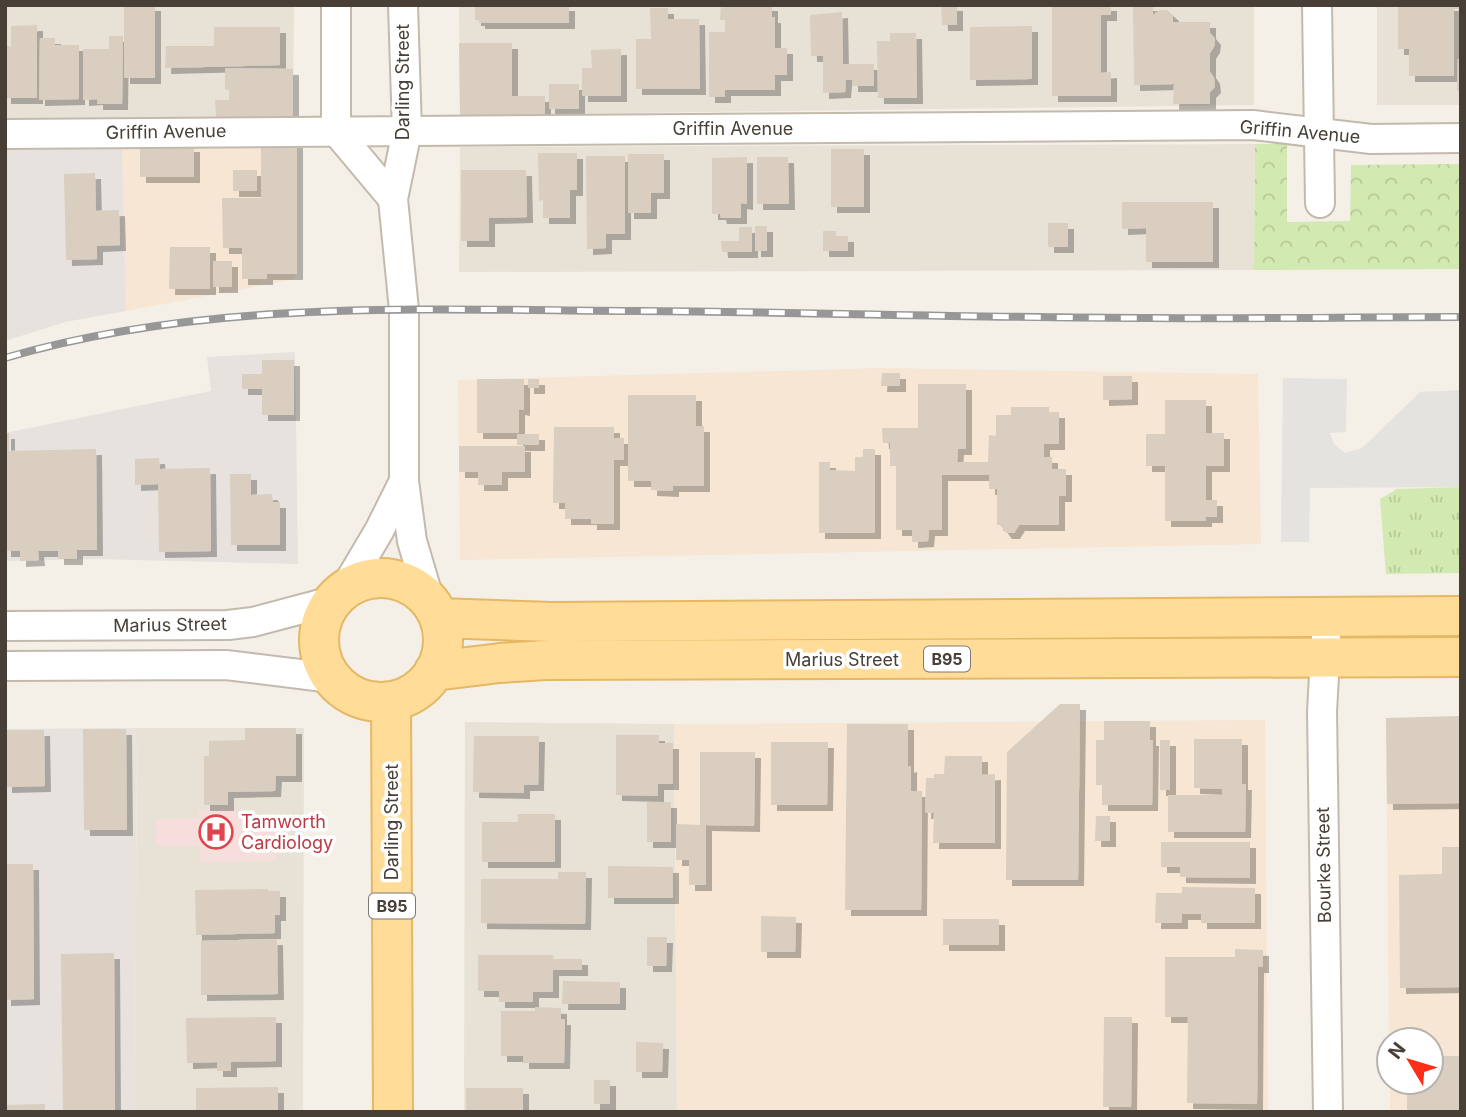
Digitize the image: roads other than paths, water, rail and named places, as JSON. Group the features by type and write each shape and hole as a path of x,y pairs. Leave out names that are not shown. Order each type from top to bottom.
{"main road":[{"path":"374,578 389,578 417,589 434,610 442,636 441,654 434,671 422,685 408,695 391,701 374,701 358,698 344,690 332,678 323,664 319,632 323,616 338,595 359,581 374,578"},
{"path":"434,610 551,622 1461,616"},
{"name":"Marius Street","path":"434,671 546,660 1461,657"},
{"name":"Darling Street","path":"391,701 393,1112"}],"street":[{"path":"336,5 336,131 393,199"},
{"name":"Darling Street","path":"403,5 407,131 393,199 404,310 404,481 412,541 434,610"},
{"path":"1317,5 1320,203"},
{"name":"Griffin Avenue","path":"5,134 1253,125 1371,139 1461,138"},
{"name":"Darling Street","path":"338,595 379,531 404,481"},
{"name":"Marius Street","path":"5,626 228,625 253,622 338,595"},
{"name":"Bourke Street","path":"1327,618 1322,712 1328,1112"},
{"path":"5,666 226,665 332,678"}],"railway":[{"path":"5,358 82,339 161,325 240,316 320,312 480,309 1089,318 1461,317"}],"place":[{"name":"Tamworth Cardiology","path":"216,832"}]}
